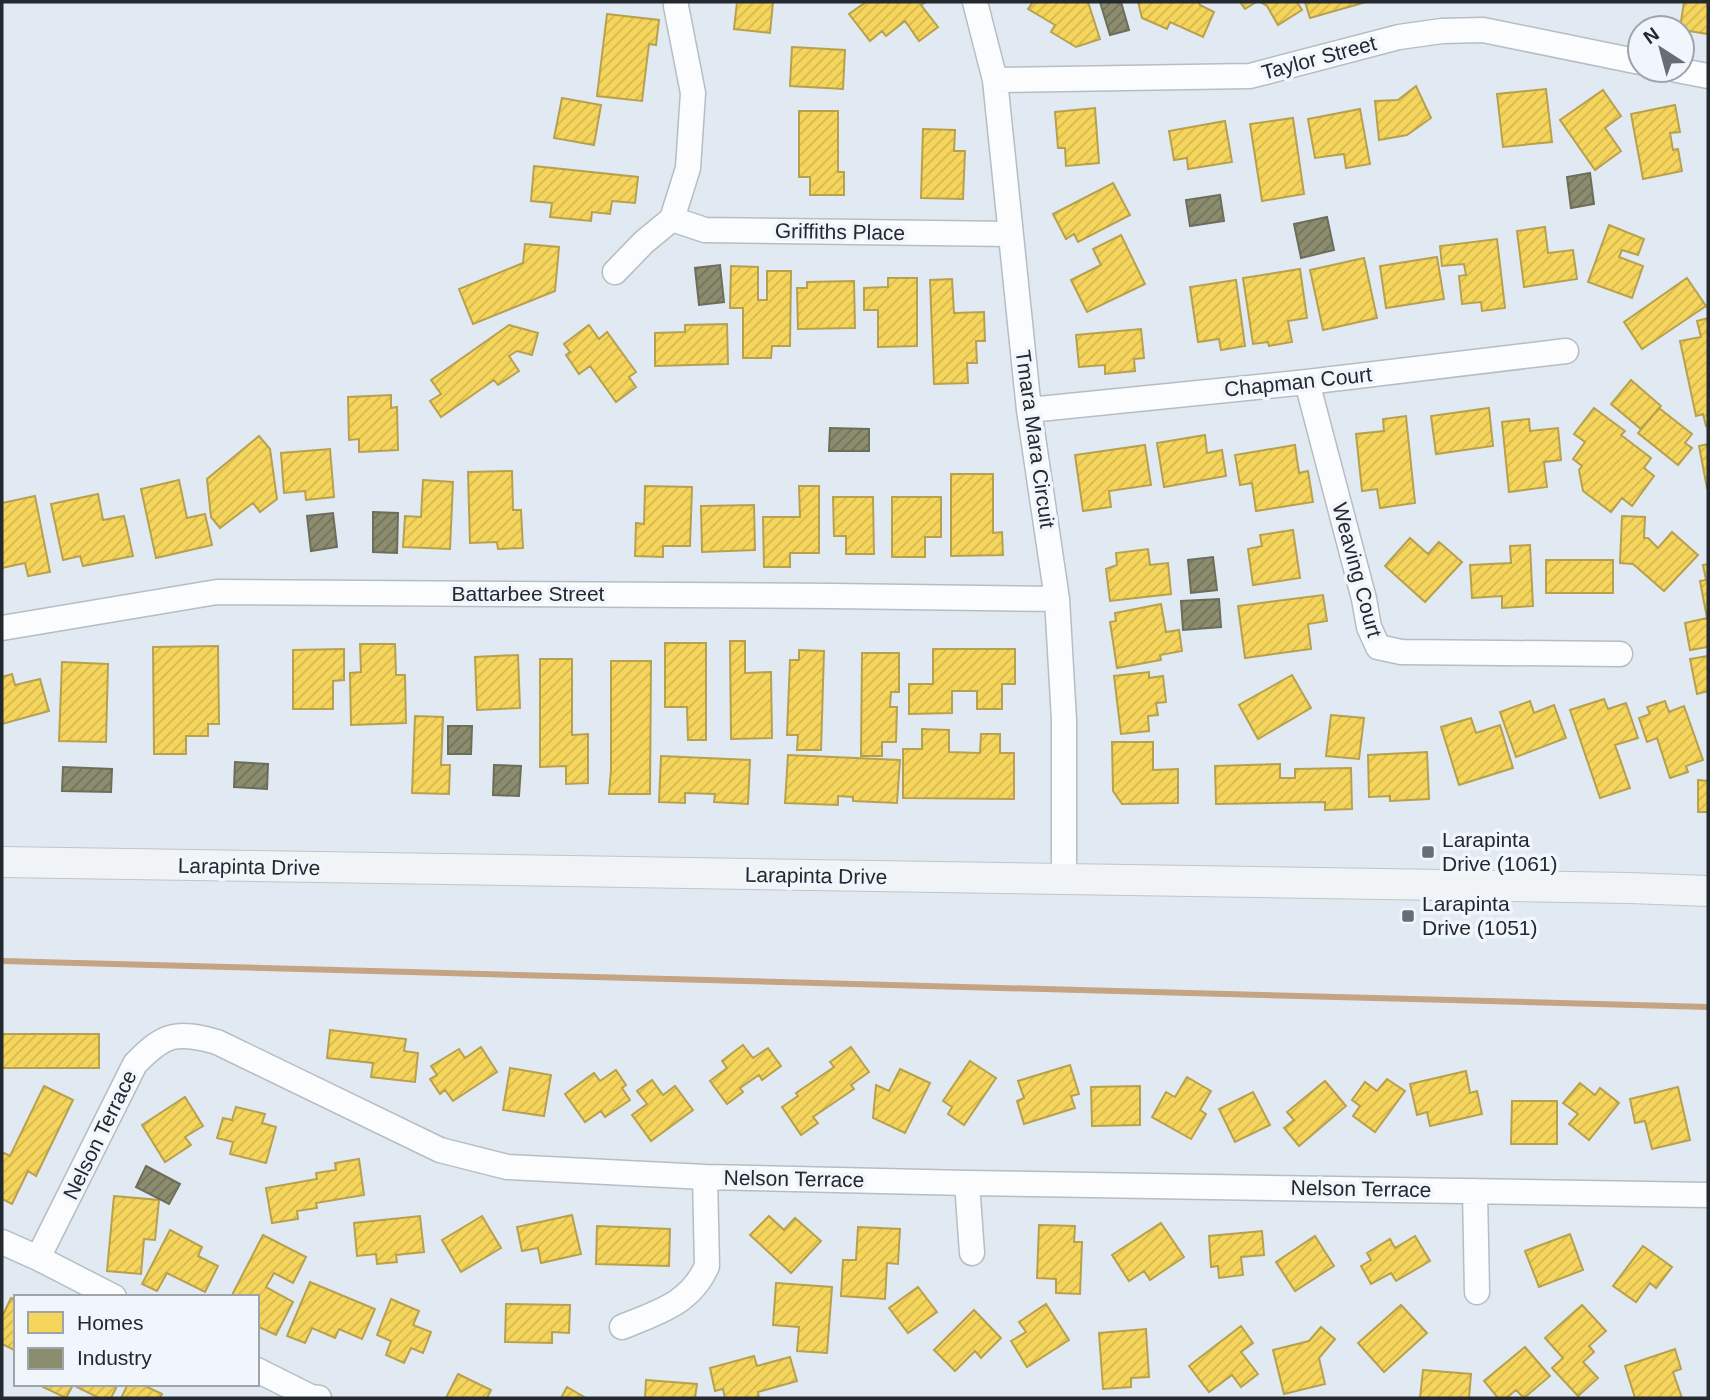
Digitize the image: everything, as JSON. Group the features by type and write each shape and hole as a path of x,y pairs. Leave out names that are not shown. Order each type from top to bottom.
{"main road":[{"name":"Larapinta Drive","path":"2,862 1708,891"},
{"name":"Larapinta Drive","path":"1630,888 1708,881"}],"street":[{"name":"Tmara Mara Circuit","path":"975,2 995,80 1029,410 1057,599 1064,720 1064,879"},
{"path":"615,272 644,242 672,219 688,168 694,93 676,6"},
{"name":"Taylor Street","path":"995,80 1250,76 1399,37 1442,31 1483,30 1626,59"},
{"name":"Griffiths Place","path":"672,219 705,230 1009,234"},
{"name":"Chapman Court","path":"1029,410 1307,382 1566,351"},
{"name":"Weaving Court","path":"1307,382 1369,627 1378,647 1401,652 1620,654"},
{"name":"Battarbee Street","path":"2,628 218,592 1057,599"},
{"name":"Nelson Terrace","path":"38,1258 135,1063 150,1048 169,1036 190,1035 217,1042 440,1150 507,1167 705,1177 1708,1195"},
{"path":"622,1327 674,1305 701,1279 707,1266 705,1177"},
{"path":"967,1183 972,1253"},
{"path":"1475,1191 1477,1292"},
{"path":"2,1242 110,1295"},
{"path":"259,1371 311,1397 319,1398"}],"building: Homes":[{"path":"737,2 773,2 770,33 734,29"},
{"path":"866,2 926,2 921,5 938,27 919,41 905,21 886,36 882,31 870,41 849,14"},
{"path":"1033,2 1088,2 1100,39 1076,47 1051,32 1055,25 1028,9"},
{"path":"1138,2 1199,2 1214,12 1203,37 1170,22 1167,29 1142,18"},
{"path":"1240,2 1256,2 1245,9"},
{"path":"1260,2 1297,2 1302,10 1278,25 1267,6"},
{"path":"1305,2 1366,2 1310,18"},
{"path":"1684,2 1708,2 1708,34 1696,32 1696,14 1682,14"},
{"path":"607,14 659,20 656,45 649,44 642,101 597,96"},
{"path":"792,47 845,50 843,89 790,86"},
{"path":"1416,86 1431,118 1407,135 1379,140 1375,101 1398,100"},
{"path":"1546,89 1552,142 1503,147 1497,94"},
{"path":"1603,90 1621,116 1605,128 1621,151 1595,170 1560,120"},
{"path":"562,98 601,105 594,145 554,138"},
{"path":"1675,105 1680,132 1670,133 1673,150 1678,149 1682,171 1643,179 1631,114"},
{"path":"1095,108 1099,163 1066,166 1065,148 1058,148 1055,112"},
{"path":"1360,109 1370,164 1346,168 1344,154 1315,158 1308,119"},
{"path":"799,111 838,111 838,172 844,172 844,195 810,195 810,177 799,177"},
{"path":"1293,118 1304,194 1262,201 1250,124"},
{"path":"1225,121 1232,162 1188,169 1187,158 1174,160 1169,131"},
{"path":"923,129 955,130 954,151 965,151 963,199 921,198"},
{"path":"534,166 638,177 635,203 612,201 610,214 592,212 591,221 550,217 552,203 531,201"},
{"path":"1113,183 1130,215 1078,242 1074,234 1066,239 1053,214"},
{"path":"1609,225 1644,239 1638,255 1622,250 1619,257 1643,266 1632,298 1588,282"},
{"path":"1545,227 1548,253 1573,250 1577,279 1524,287 1517,231"},
{"path":"1121,235 1145,284 1087,312 1071,280 1101,265 1093,249"},
{"path":"1497,239 1505,308 1482,311 1481,302 1462,304 1459,276 1466,275 1464,264 1442,266 1440,246"},
{"path":"525,244 559,247 555,291 473,324 459,289 523,263"},
{"path":"1437,257 1444,299 1386,308 1380,266"},
{"path":"1364,258 1377,318 1323,330 1310,270"},
{"path":"731,266 758,267 758,300 767,300 767,271 791,271 790,346 772,346 771,358 743,358 743,308 730,308"},
{"path":"1300,269 1307,318 1288,321 1292,342 1269,346 1268,342 1253,344 1243,278"},
{"path":"888,278 917,278 917,346 878,347 878,310 864,310 864,288 888,287"},
{"path":"1687,278 1706,306 1642,349 1624,322"},
{"path":"952,279 954,313 984,312 985,341 976,341 977,363 967,363 968,383 934,384 930,280"},
{"path":"1236,280 1245,346 1221,350 1219,339 1198,342 1190,287"},
{"path":"854,281 855,328 798,329 797,288 807,288 807,282"},
{"path":"1708,318 1706,426 1703,414 1696,416 1680,341 1701,337 1697,321"},
{"path":"727,324 728,364 655,366 655,333 685,332 685,325"},
{"path":"509,325 538,333 532,355 517,351 509,356 519,371 498,385 494,380 441,417 430,401 441,394 431,380"},
{"path":"589,325 599,339 607,332 636,372 629,377 636,387 616,402 590,366 579,374 566,355 570,352 564,344"},
{"path":"1141,329 1144,358 1134,359 1135,371 1105,374 1105,365 1079,367 1076,335"},
{"path":"1631,380 1661,406 1641,429 1611,404"},
{"path":"391,395 391,408 397,407 398,450 359,452 359,439 349,440 348,397"},
{"path":"1489,408 1493,446 1436,454 1431,416"},
{"path":"1594,408 1625,431 1621,435 1651,458 1644,468 1654,476 1632,506 1622,498 1611,512 1583,491 1579,470 1582,466 1573,459 1585,442 1574,434"},
{"path":"1659,408 1692,434 1685,443 1692,448 1678,465 1638,433"},
{"path":"1406,416 1415,503 1380,508 1377,489 1362,491 1356,434 1384,431 1383,419"},
{"path":"1529,419 1530,431 1558,428 1561,460 1544,462 1547,487 1509,492 1502,422"},
{"path":"1205,435 1207,453 1222,450 1226,476 1164,487 1157,443"},
{"path":"259,436 270,449 277,499 260,512 253,503 220,528 211,517 207,479"},
{"path":"1708,444 1708,488 1707,488 1699,446"},
{"path":"1145,445 1151,485 1109,491 1111,507 1083,511 1075,455"},
{"path":"1295,445 1299,473 1308,471 1313,502 1256,511 1252,483 1240,485 1235,455"},
{"path":"330,449 334,497 306,500 305,491 284,493 281,453"},
{"path":"512,471 513,510 521,510 523,548 498,549 497,542 470,543 468,472"},
{"path":"951,474 993,474 993,533 1002,532 1003,555 951,556"},
{"path":"179,480 187,518 205,514 212,545 156,558 141,489"},
{"path":"423,480 453,482 450,549 403,547 405,516 421,517"},
{"path":"645,486 692,487 690,546 663,546 663,557 635,556 636,523 644,524"},
{"path":"799,486 819,486 819,553 790,553 790,567 764,567 763,517 800,517"},
{"path":"98,494 103,520 124,516 133,556 83,566 80,556 63,560 51,504"},
{"path":"35,496 50,572 28,576 25,563 2,568 2,503"},
{"path":"833,497 873,497 874,554 846,554 846,536 834,536"},
{"path":"892,497 941,497 941,537 925,537 925,557 892,557"},
{"path":"754,505 755,550 702,552 701,506"},
{"path":"1622,516 1645,517 1644,538 1648,538 1658,548 1672,532 1698,555 1664,591 1633,564 1620,563"},
{"path":"1293,530 1300,578 1253,585 1248,549 1262,546 1260,535"},
{"path":"1410,538 1428,554 1439,542 1462,562 1425,602 1385,566"},
{"path":"1530,545 1533,606 1502,608 1502,596 1472,598 1470,565 1511,563 1510,546"},
{"path":"1148,549 1150,565 1168,563 1171,594 1110,601 1106,569 1117,565 1116,553"},
{"path":"1546,560 1613,560 1613,593 1546,593"},
{"path":"1708,564 1708,647 1690,650 1685,623 1707,618 1700,581 1706,580 1703,565"},
{"path":"1323,595 1327,621 1308,624 1311,649 1245,658 1238,606"},
{"path":"1161,604 1166,632 1179,630 1182,651 1160,655 1161,660 1117,668 1110,622 1116,621 1115,613"},
{"path":"730,641 745,641 745,673 771,672 772,738 731,739"},
{"path":"665,643 706,643 706,740 688,740 687,707 665,707"},
{"path":"360,644 395,644 396,675 405,675 406,723 351,725 350,673 361,672"},
{"path":"218,646 219,724 208,724 208,736 186,736 186,754 154,754 153,647"},
{"path":"344,649 344,680 333,681 333,709 293,709 293,650"},
{"path":"933,649 1015,649 1015,684 1002,684 1002,709 977,709 977,691 952,691 952,713 909,714 909,684 933,684"},
{"path":"799,650 824,651 821,750 797,750 798,735 787,735 790,660 799,660"},
{"path":"862,653 899,653 899,692 891,692 890,707 897,707 896,742 882,742 882,756 861,756"},
{"path":"518,655 520,708 477,710 475,657"},
{"path":"1708,656 1708,691 1697,694 1690,659"},
{"path":"540,659 572,659 572,735 588,734 588,783 566,784 566,766 540,767"},
{"path":"611,661 651,661 650,794 609,794"},
{"path":"62,662 108,664 106,742 59,741"},
{"path":"1149,672 1149,678 1163,676 1166,702 1156,703 1158,715 1148,716 1149,731 1121,734 1114,676"},
{"path":"12,674 15,685 40,679 49,711 2,724 2,677"},
{"path":"1292,675 1311,708 1258,739 1239,705"},
{"path":"1604,699 1608,709 1626,703 1638,738 1615,745 1630,788 1600,798 1570,710"},
{"path":"1530,701 1534,713 1554,705 1566,738 1516,757 1500,712"},
{"path":"1665,701 1669,712 1684,706 1703,760 1686,766 1688,772 1670,778 1657,738 1647,742 1639,718 1650,714 1647,707"},
{"path":"1331,715 1364,718 1359,759 1326,756"},
{"path":"415,716 443,717 441,765 450,765 449,794 412,793"},
{"path":"1471,718 1476,733 1500,725 1513,768 1459,785 1441,727"},
{"path":"922,729 949,730 949,752 980,753 981,734 1000,734 1000,753 1014,753 1014,799 903,798 903,749 922,749"},
{"path":"1112,742 1153,742 1153,770 1178,769 1178,803 1122,804 1113,791"},
{"path":"1427,752 1429,799 1390,801 1390,796 1369,797 1368,755"},
{"path":"788,755 900,760 897,803 853,801 853,797 838,796 838,805 785,803"},
{"path":"661,756 750,760 748,804 714,802 715,794 685,793 685,803 659,802"},
{"path":"1280,764 1280,778 1295,778 1295,769 1351,768 1352,809 1325,810 1325,802 1216,804 1215,766"},
{"path":"1698,780 1708,781 1708,812 1698,812"},
{"path":"330,1030 406,1039 404,1051 418,1053 415,1082 371,1077 373,1063 327,1058"},
{"path":"2,1034 99,1034 99,1068 2,1068"},
{"path":"743,1045 753,1058 768,1048 781,1066 762,1080 759,1075 740,1088 743,1092 727,1104 710,1081 727,1068 722,1061"},
{"path":"481,1047 497,1072 453,1101 445,1090 440,1094 430,1079 437,1075 431,1066 459,1049 465,1058"},
{"path":"851,1047 869,1072 851,1085 854,1089 813,1117 818,1123 801,1135 782,1107 798,1096 796,1093 834,1067 830,1062"},
{"path":"970,1061 996,1078 964,1125 948,1114 952,1107 943,1101"},
{"path":"1070,1065 1079,1094 1071,1096 1075,1108 1024,1124 1017,1101 1024,1098 1018,1081"},
{"path":"510,1068 551,1075 544,1116 503,1110"},
{"path":"900,1069 930,1083 905,1133 873,1118 876,1085 889,1091"},
{"path":"616,1070 626,1085 622,1088 630,1100 605,1117 601,1111 585,1122 565,1094 594,1073 600,1081"},
{"path":"1466,1071 1470,1093 1477,1091 1482,1114 1430,1126 1427,1112 1417,1115 1410,1084"},
{"path":"1187,1077 1211,1091 1200,1110 1206,1114 1191,1139 1152,1117 1166,1092 1175,1097"},
{"path":"1387,1079 1405,1091 1375,1132 1353,1116 1360,1106 1352,1100 1365,1082 1377,1091"},
{"path":"652,1080 663,1095 675,1086 693,1110 651,1141 632,1115 647,1104 637,1091"},
{"path":"1325,1081 1346,1106 1299,1146 1284,1128 1294,1120 1287,1112"},
{"path":"1580,1083 1595,1095 1600,1088 1619,1103 1589,1140 1569,1124 1578,1114 1563,1103"},
{"path":"44,1086 73,1100 36,1176 28,1171 12,1204 2,1199 2,1152 10,1156"},
{"path":"1140,1086 1140,1125 1092,1126 1091,1087"},
{"path":"1678,1087 1690,1140 1652,1149 1645,1121 1635,1123 1630,1099"},
{"path":"1253,1092 1270,1125 1235,1142 1219,1109"},
{"path":"185,1097 203,1126 185,1137 191,1145 165,1162 142,1125"},
{"path":"1512,1101 1557,1101 1557,1144 1511,1144"},
{"path":"236,1107 265,1114 262,1123 276,1127 266,1163 230,1154 233,1142 217,1138 223,1118 232,1120"},
{"path":"359,1159 364,1195 316,1203 317,1208 297,1211 298,1219 272,1223 266,1188 317,1179 316,1173 336,1170 335,1163"},
{"path":"114,1196 159,1200 155,1240 144,1239 141,1274 107,1271"},
{"path":"572,1215 581,1254 541,1263 538,1248 522,1251 517,1227"},
{"path":"420,1216 424,1252 396,1255 397,1262 377,1264 376,1254 357,1256 354,1223"},
{"path":"482,1216 501,1248 461,1272 442,1240"},
{"path":"769,1216 784,1230 795,1218 821,1241 791,1273 750,1235"},
{"path":"1161,1223 1184,1257 1150,1280 1144,1271 1129,1281 1112,1255"},
{"path":"1039,1225 1075,1226 1074,1242 1082,1242 1080,1294 1056,1293 1056,1279 1037,1278"},
{"path":"597,1226 670,1229 669,1266 596,1264"},
{"path":"858,1227 900,1229 898,1264 887,1263 885,1299 841,1296 843,1260 856,1260"},
{"path":"170,1230 202,1247 198,1256 218,1266 205,1292 167,1273 157,1291 142,1284"},
{"path":"1262,1231 1264,1255 1241,1257 1243,1275 1219,1278 1218,1266 1211,1267 1209,1236"},
{"path":"1570,1234 1583,1270 1539,1287 1525,1251"},
{"path":"263,1235 306,1257 293,1283 274,1273 266,1287 293,1302 276,1335 259,1327 259,1295 232,1295"},
{"path":"1315,1236 1334,1266 1295,1291 1276,1262"},
{"path":"1415,1236 1430,1261 1396,1281 1391,1273 1371,1284 1361,1266 1371,1260 1367,1253 1390,1239 1395,1248"},
{"path":"1643,1246 1672,1267 1656,1288 1650,1283 1636,1302 1613,1286"},
{"path":"310,1282 375,1309 362,1339 339,1329 335,1338 312,1328 305,1343 287,1336"},
{"path":"776,1283 832,1287 827,1353 797,1351 799,1327 773,1325"},
{"path":"918,1287 937,1312 908,1333 889,1308"},
{"path":"11,1298 14,1299 14,1350 2,1344 2,1317"},
{"path":"391,1299 419,1311 413,1325 431,1332 423,1353 411,1348 404,1363 386,1355 391,1341 377,1335"},
{"path":"506,1304 570,1305 569,1333 552,1332 552,1343 505,1342"},
{"path":"1046,1304 1069,1340 1027,1367 1011,1341 1026,1332 1019,1322"},
{"path":"1401,1305 1427,1333 1384,1372 1358,1343"},
{"path":"1582,1305 1606,1331 1589,1346 1594,1352 1583,1362 1598,1378 1578,1396 1552,1368 1563,1358 1545,1338"},
{"path":"974,1310 1001,1338 981,1358 975,1351 955,1371 934,1350"},
{"path":"1241,1326 1253,1343 1241,1352 1258,1374 1241,1387 1232,1375 1209,1392 1189,1366"},
{"path":"1321,1327 1335,1339 1319,1358 1325,1384 1284,1394 1273,1350 1309,1341"},
{"path":"1146,1329 1149,1377 1131,1378 1131,1387 1103,1389 1099,1333"},
{"path":"1525,1347 1550,1376 1524,1398 1516,1390 1506,1398 1498,1398 1484,1381"},
{"path":"1675,1349 1681,1369 1673,1372 1682,1398 1635,1398 1625,1366"},
{"path":"754,1356 757,1366 790,1357 797,1381 758,1392 759,1398 725,1398 723,1389 715,1391 710,1368"},
{"path":"1423,1370 1471,1374 1469,1398 1420,1398"},
{"path":"458,1374 491,1390 487,1398 446,1398"},
{"path":"646,1380 697,1384 695,1398 645,1398"},
{"path":"43,1386 72,1386 66,1398"},
{"path":"75,1386 117,1386 111,1398 99,1398"},
{"path":"127,1386 145,1386 162,1394 160,1398 121,1398"},
{"path":"567,1387 586,1398 561,1398"}],"building: Industry":[{"path":"1100,2 1121,2 1129,30 1110,35"},
{"path":"1590,173 1594,204 1571,208 1567,177"},
{"path":"1220,195 1224,221 1190,226 1186,200"},
{"path":"1327,217 1334,250 1301,258 1294,224"},
{"path":"720,265 724,302 699,305 695,268"},
{"path":"830,428 869,429 869,451 829,451"},
{"path":"373,512 398,513 397,553 373,552"},
{"path":"333,513 337,547 311,551 307,516"},
{"path":"1213,557 1217,590 1191,593 1188,560"},
{"path":"1219,599 1221,627 1183,630 1181,601"},
{"path":"448,726 472,726 471,754 448,754"},
{"path":"235,762 268,764 267,789 234,787"},
{"path":"494,765 521,766 519,796 493,795"},
{"path":"63,767 112,769 111,792 62,791"},
{"path":"146,1166 180,1184 169,1204 136,1187"}],"waterway":[{"path":"2,961 1708,1007"}],"place":[{"name":"Larapinta Drive (1061)","path":"1428,852"},
{"name":"Larapinta Drive (1051)","path":"1408,916"}]}
